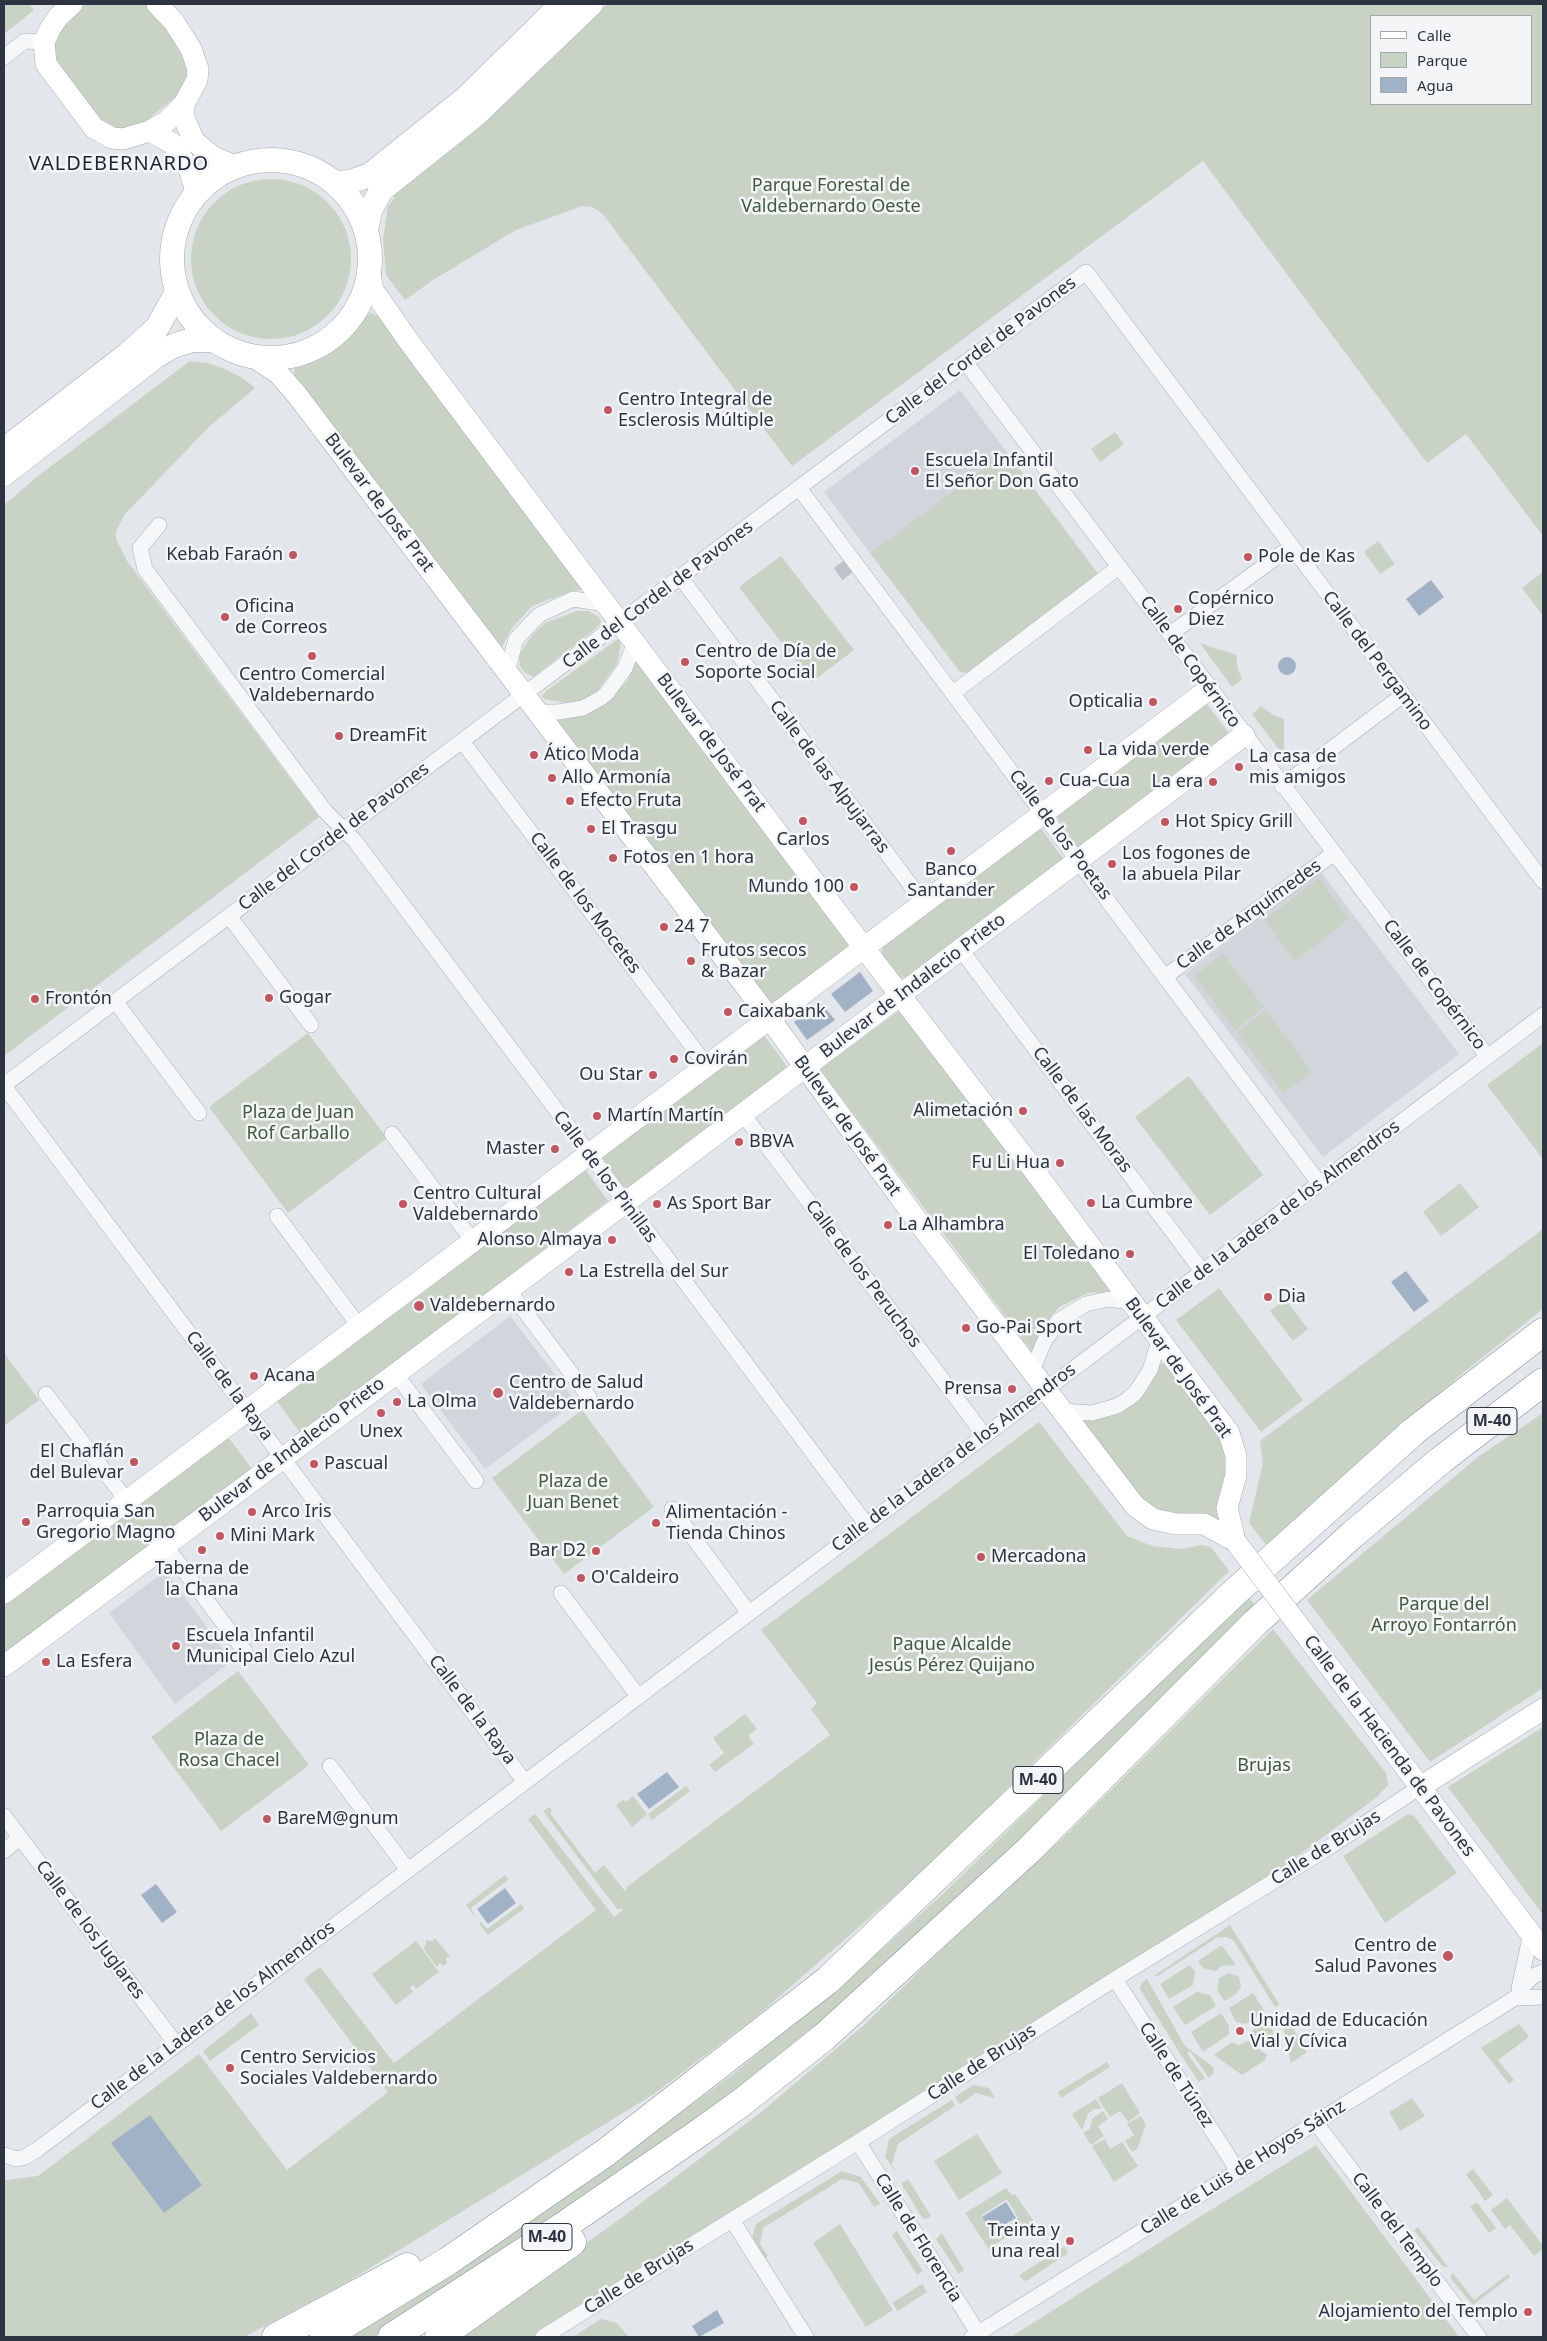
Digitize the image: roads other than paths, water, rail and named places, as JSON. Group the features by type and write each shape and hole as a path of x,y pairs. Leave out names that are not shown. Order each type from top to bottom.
{"highway":[{"name":"M-40","path":"324,2337 448,2260 605,2153 828,1980 1243,1585 1414,1431 1543,1332"},
{"name":"M-40","path":"392,2337 562,2228 699,2133 741,2103 860,2007 1029,1850 1256,1622 1352,1535 1441,1460 1543,1382"},
{"path":"1441,1460 1543,1402"},
{"path":"439,2337 666,2174 699,2133"},
{"path":"276,2337 541,2197"}],"main road":[{"path":"336,183 350,182 370,175 466,98 562,4"},
{"path":"366,230 354,205 336,183 313,169 287,161 261,160 234,166 208,181 196,192 186,206 176,227 172,248 172,270 177,292 193,318 212,340 233,351 255,358 278,359 300,355 327,342 339,333 354,316 364,296 370,274 366,230 370,211 381,190 475,115 591,4"},
{"path":"4,450 127,355 153,332 177,292"},
{"path":"4,474 156,356 173,346 192,340 212,340"}],"street":[{"path":"63,8 44,42 46,64 94,128 112,138 123,139 150,130 166,122 184,104 197,80 196,61 174,22 157,4"},
{"path":"4,57 25,41 44,42"},
{"path":"184,104 184,118 194,140 212,156 234,166"},
{"path":"150,130 173,144 190,171 196,192"},
{"name":"Calle del Cordel de Pavones","path":"4,1086 1086,272"},
{"name":"Calle del Pergamino","path":"1086,272 1543,881"},
{"name":"Bulevar de José Prat","path":"370,274 373,290 394,321 900,996 1021,1153 1229,1433 1236,1456 1236,1475 1227,1508 1235,1541"},
{"name":"Bulevar de José Prat","path":"255,358 287,383 769,1019 922,1227 1135,1506 1153,1519 1176,1524 1204,1524 1235,1541"},
{"name":"Calle de Copérnico","path":"966,363 1333,854 1487,1056"},
{"name":"Calle de los Poetas","path":"799,488 851,564 953,693 1166,976 1319,1184"},
{"name":"Calle de los Pinillas","path":"345,829 325,811 145,569 140,548 159,525 149,552 151,563 334,806 345,829 866,1524"},
{"path":"1170,634 1292,546"},
{"path":"953,693 1119,567"},
{"name":"Calle de las Alpujarras","path":"681,578 924,903"},
{"path":"506,672 516,639 539,615 574,599 606,604"},
{"path":"536,712 558,712 583,708 601,698 607,693 625,668 636,642"},
{"path":"4,1594 1209,689"},
{"path":"1282,786 1403,695"},
{"name":"Bulevar de Indalecio Prieto","path":"4,1666 1079,862 1244,735"},
{"name":"Calle de los Mocetes","path":"462,741 707,1066"},
{"name":"Calle de Arquímedes","path":"1166,976 1333,854"},
{"name":"Calle del Cordel de Pavones","path":"229,916 311,1025"},
{"name":"Calle de las Moras","path":"961,950 1202,1271"},
{"path":"115,1001 200,1113"},
{"name":"Calle de la Ladera de los Almendros","path":"10,2157 25,2157 38,2149 1130,1326 1137,1310 1202,1271 1543,1015"},
{"name":"Calle de la Raya","path":"4,1086 525,1782"},
{"name":"Calle de los Peruchos","path":"742,1114 984,1436"},
{"path":"392,1134 473,1242"},
{"path":"277,1216 359,1326"},
{"path":"508,1289 589,1397"},
{"name":"Calle de la Ladera de los Almendros","path":"1032,1371 1044,1342 1058,1321 1086,1304 1110,1299 1137,1310"},
{"name":"Calle de la Ladera de los Almendros","path":"1062,1411 1092,1413 1117,1406 1128,1399 1136,1392 1150,1370 1159,1341"},
{"path":"395,1373 476,1481"},
{"path":"46,1394 127,1501"},
{"path":"672,1509 749,1613"},
{"name":"Calle de la Hacienda de Pavones","path":"1235,1541 1543,1950"},
{"path":"164,1545 246,1653"},
{"path":"561,1593 638,1696"},
{"path":"1420,1787 1543,1709"},
{"path":"330,1766 408,1870"},
{"name":"Calle de Brujas","path":"543,2337 1326,1849 1420,1787"},
{"name":"Calle de los Juglares","path":"4,1816 176,2044"},
{"path":"4,1851 20,1838"},
{"path":"1517,1993 1531,1933"},
{"name":"Calle de Luis de Hoyos Sáinz","path":"975,2335 1238,2171 1517,1993 1534,1976 1543,1972"},
{"name":"Calle de Túnez","path":"1115,1979 1238,2171"},
{"name":"Calle de Luis de Hoyos Sáinz","path":"1517,1993 1542,1996"},
{"name":"Calle del Templo","path":"1315,2122 1479,2337"},
{"name":"Calle de Florencia","path":"858,2142 975,2335"},
{"path":"732,2220 806,2337"}],"water":[{"path":"1431,580 1444,597 1419,616 1406,599"},
{"path":"1287,657 1293,660 1296,666 1293,672 1287,675 1281,672 1278,666 1281,660"},
{"path":"860,972 873,991 845,1012 831,994"},
{"path":"820,1002 835,1020 807,1040 794,1022"},
{"path":"1406,1271 1429,1301 1414,1312 1391,1282"},
{"path":"667,1772 679,1787 649,1809 637,1794"},
{"path":"156,1884 177,1912 162,1923 141,1895"},
{"path":"505,1888 516,1903 488,1924 477,1909"},
{"path":"150,2115 202,2185 164,2213 111,2143"},
{"path":"1006,2202 1016,2218 992,2232 982,2217"},
{"path":"717,2310 724,2323 699,2337 692,2326"}],"tunnel":[{"path":"838,574 849,566"}],"place":[{"name":"Centro Integral de Esclerosis Múltiple","path":"608,410"},
{"name":"Escuela Infantil El Señor Don Gato","path":"915,471"},
{"name":"Kebab Faraón","path":"293,555"},
{"name":"Pole de Kas","path":"1248,557"},
{"name":"Copérnico Diez","path":"1178,609"},
{"name":"Oficina de Correos","path":"225,617"},
{"name":"Centro Comercial Valdebernardo","path":"312,656"},
{"name":"Centro de Día de Soporte Social","path":"685,662"},
{"name":"Opticalia","path":"1153,702"},
{"name":"DreamFit","path":"339,736"},
{"name":"La vida verde","path":"1088,750"},
{"name":"Ático Moda","path":"534,755"},
{"name":"La casa de mis amigos","path":"1239,767"},
{"name":"Allo Armonía","path":"552,778"},
{"name":"Cua-Cua","path":"1049,781"},
{"name":"La era","path":"1213,782"},
{"name":"Efecto Fruta","path":"570,801"},
{"name":"Carlos","path":"803,821"},
{"name":"Hot Spicy Grill","path":"1165,822"},
{"name":"El Trasgu","path":"591,829"},
{"name":"Banco Santander","path":"951,851"},
{"name":"Fotos en 1 hora","path":"613,858"},
{"name":"Los fogones de la abuela Pilar","path":"1112,864"},
{"name":"Mundo 100","path":"854,887"},
{"name":"24 7","path":"664,927"},
{"name":"Frutos secos & Bazar","path":"691,961"},
{"name":"Gogar","path":"269,998"},
{"name":"Frontón","path":"35,999"},
{"name":"Caixabank","path":"728,1012"},
{"name":"Covirán","path":"674,1059"},
{"name":"Ou Star","path":"653,1075"},
{"name":"Alimetación","path":"1023,1111"},
{"name":"Martín Martín","path":"597,1116"},
{"name":"BBVA","path":"739,1142"},
{"name":"Master","path":"555,1149"},
{"name":"Fu Li Hua","path":"1060,1163"},
{"name":"La Cumbre","path":"1091,1203"},
{"name":"Centro Cultural Valdebernardo","path":"403,1204"},
{"name":"As Sport Bar","path":"657,1204"},
{"name":"La Alhambra","path":"888,1225"},
{"name":"Alonso Almaya","path":"612,1240"},
{"name":"El Toledano","path":"1130,1254"},
{"name":"La Estrella del Sur","path":"569,1272"},
{"name":"Dia","path":"1268,1297"},
{"name":"Valdebernardo","path":"419,1306"},
{"name":"Go-Pai Sport","path":"966,1328"},
{"name":"Acana","path":"254,1376"},
{"name":"Prensa","path":"1012,1389"},
{"name":"Centro de Salud Valdebernardo","path":"498,1393"},
{"name":"La Olma","path":"397,1402"},
{"name":"Unex","path":"381,1413"},
{"name":"El Chaflán del Bulevar","path":"134,1462"},
{"name":"Pascual","path":"314,1464"},
{"name":"Arco Iris","path":"252,1512"},
{"name":"Parroquia San Gregorio Magno","path":"26,1522"},
{"name":"Alimentación - Tienda Chinos","path":"656,1523"},
{"name":"Mini Mark","path":"220,1536"},
{"name":"Taberna de la Chana","path":"202,1550"},
{"name":"Bar D2","path":"596,1551"},
{"name":"Mercadona","path":"981,1557"},
{"name":"O'Caldeiro","path":"581,1578"},
{"name":"Escuela Infantil Municipal Cielo Azul","path":"176,1646"},
{"name":"La Esfera","path":"46,1662"},
{"name":"BareM@gnum","path":"267,1819"},
{"name":"Centro de Salud Pavones","path":"1448,1956"},
{"name":"Unidad de Educación Vial y Cívica","path":"1240,2031"},
{"name":"Centro Servicios Sociales Valdebernardo","path":"230,2068"},
{"name":"Treinta y una real","path":"1070,2241"},
{"name":"Alojamiento del Templo","path":"1528,2312"}],"district":[{"name":"VALDEBERNARDO","path":"119,164"}],"park label":[{"name":"Parque Forestal de Valdebernardo Oeste","path":"831,196"},
{"name":"Plaza de Juan Rof Carballo","path":"298,1123"},
{"name":"Plaza de Juan Benet","path":"573,1492"},
{"name":"Parque del Arroyo Fontarrón","path":"1444,1615"},
{"name":"Paque Alcalde Jesús Pérez Quijano","path":"952,1655"},
{"name":"Plaza de Rosa Chacel","path":"229,1750"},
{"name":"Brujas","path":"1264,1766"}]}
